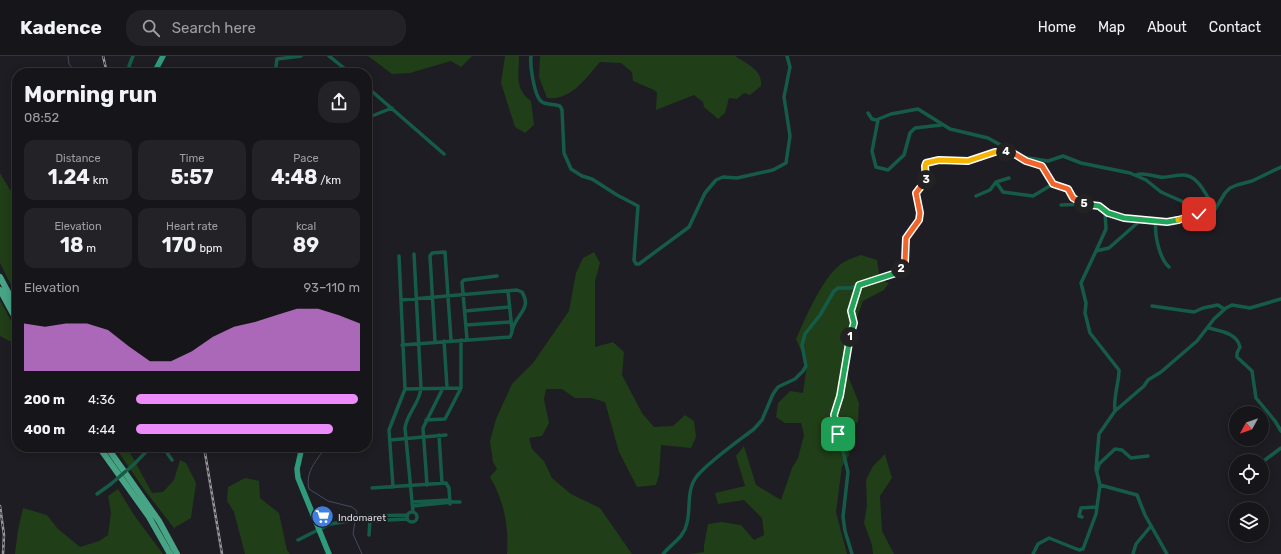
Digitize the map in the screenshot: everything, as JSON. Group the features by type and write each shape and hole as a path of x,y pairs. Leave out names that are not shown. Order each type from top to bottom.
{"highway":[{"path":"157,68 163,56"},
{"path":"0,277 12,300"},
{"path":"0,290 12,312"},
{"path":"104,452 149,517 170,554"},
{"path":"111,452 159,521 177,554"},
{"path":"301,452 297,474 329,554"}],"street":[{"path":"130,68 129,66 133,56"},
{"path":"276,68 277,59 301,56"},
{"path":"329,56 344,68"},
{"path":"531,56 536,92 540,100 544,103 560,106 562,110 564,153 571,169 582,176 592,179 638,206 634,260 636,264 639,264 689,226 705,193 716,180 723,177 737,178 773,170 786,163 790,136 784,97 790,67 787,56"},
{"path":"372,91 444,154"},
{"path":"372,116 392,108"},
{"path":"868,114 872,120 878,120 891,114 918,109 941,125 957,132 988,138 1022,157 1048,161 1063,156 1081,163 1102,166 1136,175 1146,180 1161,192 1206,212"},
{"path":"878,120 872,151 876,167 888,170 904,155 907,149 907,141 910,133 915,128 941,125"},
{"path":"663,554 673,543 678,541 684,531 687,523 691,488 697,476 754,429 762,420 773,394 778,387 795,379 804,371 806,366 806,358 802,345 805,334 820,315 834,292 838,288 850,288 896,273 903,266 906,238 920,216 920,207 916,194 926,181 926,163 939,160 968,161 995,152 1011,152"},
{"path":"1022,157 1026,161 1042,166 1053,184 1068,189 1073,198 1083,204"},
{"path":"1061,205 1083,204 1099,206 1105,212 1124,218 1143,218 1171,222 1206,212 1212,212 1230,188 1252,181 1281,167"},
{"path":"1136,175 1143,174 1170,178 1182,175 1188,176 1199,185 1215,209"},
{"path":"976,196 990,190 996,182 1009,178"},
{"path":"996,182 1003,192 1033,196 1053,184"},
{"path":"1105,212 1106,229 1082,281 1081,288 1086,303 1085,313 1090,333 1118,368 1117,390 1114,402 1115,411"},
{"path":"1096,252 1109,248 1143,218"},
{"path":"1156,221 1155,235 1165,263 1169,267"},
{"path":"435,342 434,298 430,254 445,252 451,340"},
{"path":"407,519 411,513 412,503 406,422 419,398 421,388 418,299 414,254"},
{"path":"393,486 390,425 405,389 399,256"},
{"path":"467,339 463,281 497,276"},
{"path":"852,554 845,531 844,517 848,472 834,415 840,396 854,323 851,311 859,285"},
{"path":"401,300 464,296 520,290 524,296 524,311 510,337 451,340 402,345"},
{"path":"508,291 512,331"},
{"path":"1033,554 1038,544 1049,538 1079,550 1083,549 1096,514 1100,485 1096,476 1098,437 1115,411 1144,386 1148,380 1161,372 1197,341 1224,309 1232,305 1250,308 1281,299"},
{"path":"1152,306 1194,312 1203,308 1218,305 1224,309"},
{"path":"465,310 509,307"},
{"path":"466,325 511,322"},
{"path":"1209,328 1227,332 1238,342 1240,346 1237,357 1252,371 1256,398 1275,421 1281,431"},
{"path":"426,420 445,419 461,388 461,340"},
{"path":"427,484 423,428 426,420 445,388 444,341"},
{"path":"405,389 461,388"},
{"path":"439,435 441,483"},
{"path":"390,440 446,435"},
{"path":"1269,457 1281,448"},
{"path":"1096,476 1099,464 1115,449 1122,450 1131,458 1148,456"},
{"path":"97,494 139,461 141,456 145,452"},
{"path":"166,452 172,460"},
{"path":"372,488 410,484 441,483 449,485 450,502"},
{"path":"1100,485 1137,495 1151,526 1167,554"},
{"path":"412,503 460,502"},
{"path":"1082,517 1079,516 1080,508 1096,507"},
{"path":"298,540 319,528 330,524 351,520 370,521 407,519 411,522 416,521 417,515 411,513 370,516 359,520"},
{"path":"369,534 370,516"},
{"path":"1133,554 1136,544 1151,526"}],"green space":[{"path":"368,56 472,56 461,67 451,61 410,73 392,74"},
{"path":"505,56 519,56 518,75 520,86 522,91 531,101 534,125 525,133 515,127 501,83"},
{"path":"540,56 735,56 757,72 761,80 761,86 750,95 744,93 737,99 729,98 725,113 718,119 704,107 703,102 694,95 656,110 657,93 654,90 633,81 632,72 621,63 600,62 577,88 563,96 547,98 539,77"},
{"path":"0,173 12,193 12,287 0,263"},
{"path":"594,252 600,263 595,281 595,347 613,342 624,352 622,375 642,413 654,427 673,426 685,415 694,421 696,437 691,448 661,445 659,475 656,485 637,487 619,452 605,402 591,398 575,398 562,389 546,389 544,399 549,423 542,436 529,438 532,449 544,461 552,478 571,494 600,508 632,554 507,554 507,534 504,514 499,495 490,477 497,469 493,462 490,441 496,419 512,384 533,363 569,311 576,273 583,258"},
{"path":"861,255 877,260 880,280 889,283 884,290 863,301 852,331 849,351 848,376 859,403 858,422 847,429 849,456 842,466 836,512 847,554 689,554 704,552 708,524 721,522 741,525 754,540 764,535 762,518 744,500 718,504 715,493 745,486 736,456 744,446 756,485 781,500 792,468 798,458 804,435 801,423 785,423 776,417 778,403 790,391 803,393 807,364 796,339 816,297 829,276 844,262"},
{"path":"0,300 12,323 12,342 0,336"},
{"path":"118,452 130,452 152,493 163,492 174,480 180,460 186,463 196,483 191,518 174,528 146,492"},
{"path":"885,454 892,478 880,496 882,531 894,554 873,554 872,545 864,523 867,505 866,480 873,466"},
{"path":"245,478 259,481 260,498 279,513 287,550 290,554 245,554 234,512 227,501 228,487"},
{"path":"118,489 134,515 163,554 15,554 23,508 47,515 58,529 80,547 99,541 108,535 111,513 108,496"}],"waterway":[{"path":"68,56 69,64 72,68"},
{"path":"322,452 310,472 308,483 309,489 328,501 352,507 357,511 356,518"},
{"path":"355,522 353,534 362,554"}],"railway":[{"path":"103,56 106,68"},
{"path":"205,452 222,554"},
{"path":"0,506 4,535 3,554"}],"place":[{"name":"Indomaret","path":"323,517"}],"route":[{"path":"838,434 834,415 840,396 854,323 851,311 859,285 896,273 903,266 905,262 906,238 919,220 920,216 920,207 916,193 926,183 926,163 939,160 968,161 981,158 990,153 1011,152 1032,164 1041,165 1053,184 1068,189 1073,198 1083,204 1099,206 1108,213 1124,218 1143,218 1167,222 1199,214"}]}
